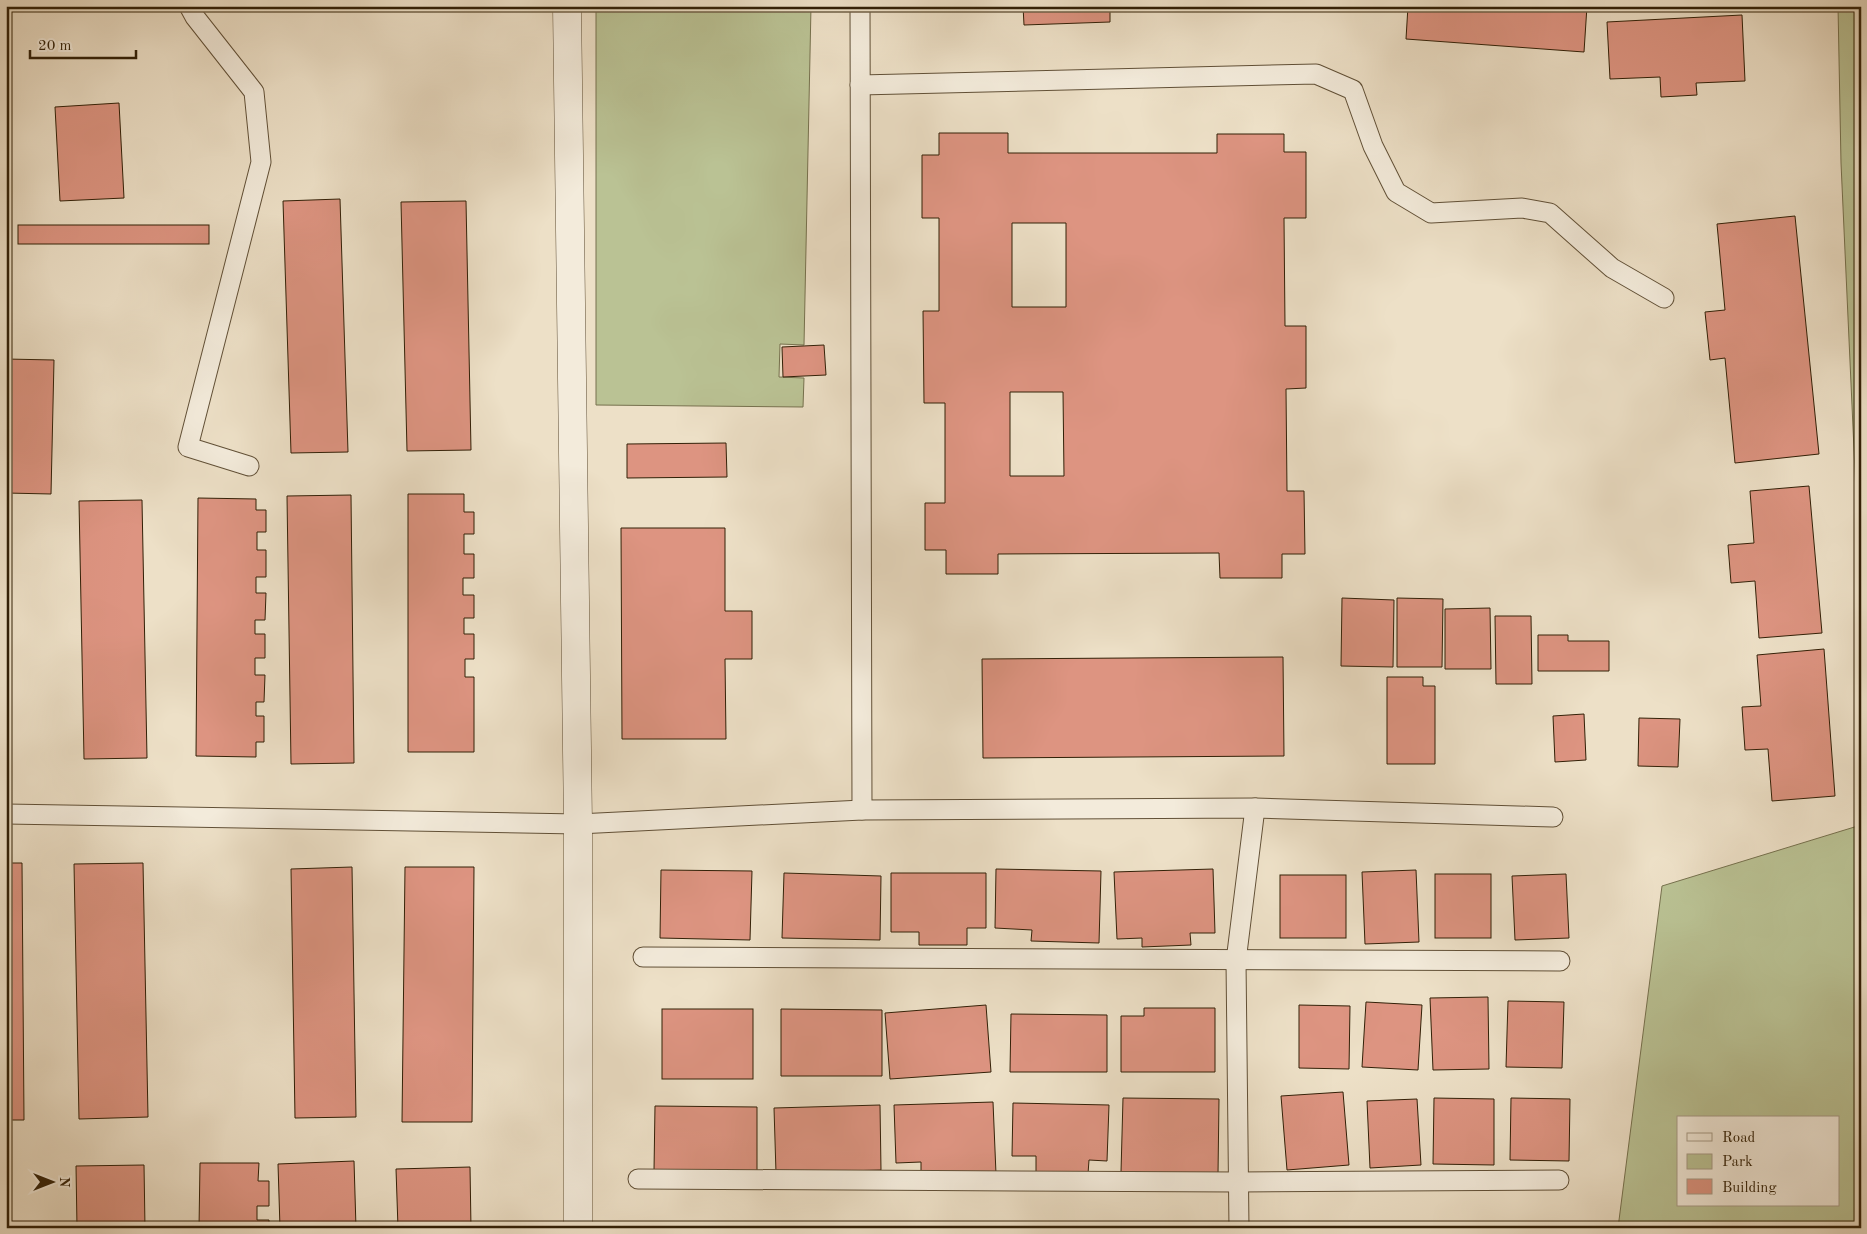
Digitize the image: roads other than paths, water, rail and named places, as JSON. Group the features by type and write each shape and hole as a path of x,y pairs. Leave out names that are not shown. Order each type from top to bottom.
{"street":[{"path":"567,6 578,824 578,1228"}],"lane":[{"path":"189,6 194,17 254,92 262,162 188,447 248,466"},
{"path":"860,6 862,810"},
{"path":"860,85 1316,74 1353,90 1373,146 1396,192 1431,213 1522,208 1550,213 1612,268 1664,298"},
{"path":"6,814 578,824 862,810 1255,808 1554,817"},
{"path":"1239,1228 1236,961 1255,808"},
{"path":"643,957 1560,961"},
{"path":"638,1178 1238,1182 1559,1180"}]}
